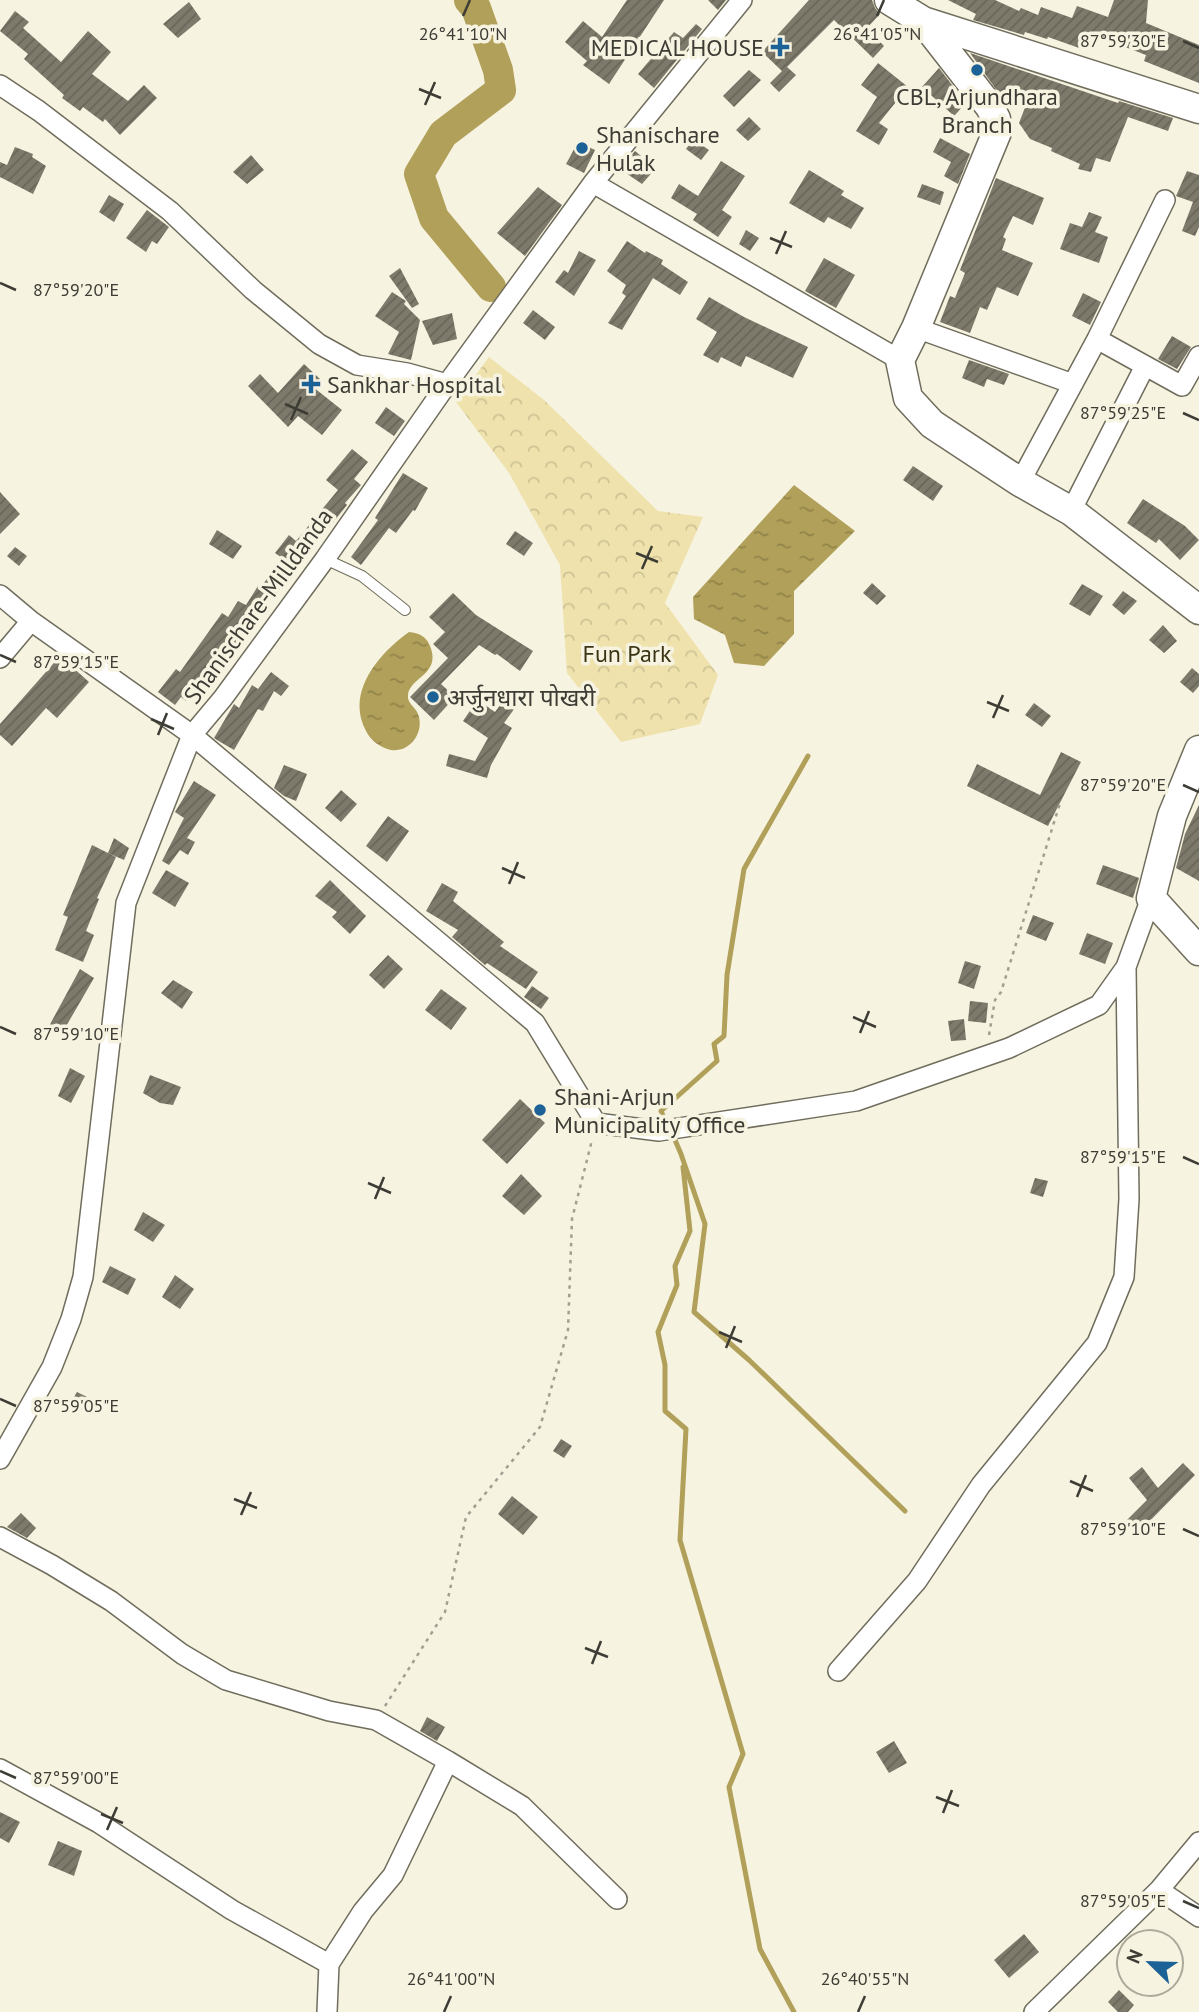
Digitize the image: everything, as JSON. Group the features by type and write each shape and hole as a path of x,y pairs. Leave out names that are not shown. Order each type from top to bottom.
{"street":[{"name":"Shanischare-Milldanda","path":"0,1459 52,1367 83,1277 126,903 192,735 223,698 325,559 447,384 593,183 742,0"},
{"path":"889,0 923,21 1199,109"},
{"path":"923,21 990,107 996,119 997,132 916,328 900,360 908,398 932,424 1020,482 1071,511 1199,610"},
{"path":"0,85 39,111 170,211 253,290 319,344 357,365 407,373 447,384"},
{"path":"593,183 900,360"},
{"path":"1020,482 1097,339 1165,200"},
{"path":"916,328 1073,384"},
{"path":"1097,339 1182,386 1199,356"},
{"path":"1071,511 1145,366"},
{"path":"0,595 31,621 192,735 535,1023 596,1123 659,1131 856,1101 1009,1048 1099,1005 1126,967 1151,898 1172,816 1199,750"},
{"path":"0,658 31,621"},
{"path":"1151,898 1199,951"},
{"path":"838,1671 917,1581 981,1485 1097,1343 1124,1277 1128,1212 1126,967"},
{"path":"0,1537 111,1601 182,1654 226,1680 329,1711 376,1720 448,1761 522,1807 617,1899"},
{"path":"327,2012 329,1964 363,1911 393,1875 448,1761"},
{"path":"0,1769 99,1823 232,1910 329,1964"},
{"path":"1034,2012 1159,1890 1199,1842"},
{"path":"1159,1890 1199,1917"}],"lane":[{"path":"325,559 362,576 405,610"}],"path":[{"path":"987,1056 995,1000 1001,992 1061,800"},
{"path":"376,1720 445,1612 466,1517 540,1427 568,1330 572,1219 596,1123"}],"green space":[{"name":"Fun Park","path":"489,357 544,400 658,511 703,517 665,603 718,675 700,724 621,742 567,673 560,565 509,473 456,402"}],"water":[{"path":"794,485 855,531 794,591 794,634 764,666 734,663 725,635 694,619 693,597"},
{"path":"409,632 424,637 430,646 432,663 409,690 409,701 420,721 418,734 410,745 391,750 376,743 368,734 361,717 360,702 368,675 387,651"}],"building":[{"path":"627,0 664,0 609,84 583,65 587,61 565,42 583,21 602,37"},
{"path":"708,0 726,0 718,10"},
{"path":"809,0 872,0 880,14 867,28 884,46 873,58 834,20 787,67 796,75 779,92 770,83 782,71 762,52"},
{"path":"948,0 995,0 1019,11 1021,8 1038,15 1041,7 1072,18 1077,6 1108,17 1114,0 1148,0 1146,23 1199,45 1199,83 1144,61 1146,55 1089,33 1082,49 1048,37 1047,39 1025,32 1024,35 973,20 976,14"},
{"path":"189,2 201,19 178,38 163,24"},
{"path":"15,11 29,22 23,28 61,62 88,31 111,52 92,74 128,101 144,85 157,98 120,135 105,119 103,122 83,107 80,111 62,98 64,95 24,59 28,54 0,31"},
{"path":"696,24 702,29 654,88 638,74 674,32 683,38"},
{"path":"970,53 1118,103 1119,101 1173,118 1168,131 1128,117 1110,162 1096,158 1091,172 1078,169 1080,164 1030,139 1019,123 1026,105 1012,98 1008,106"},
{"path":"878,63 908,87 879,123 888,129 879,145 856,131 877,97 861,85"},
{"path":"939,68 966,103 954,116 922,87"},
{"path":"749,70 761,80 734,107 723,96"},
{"path":"749,117 761,129 748,141 736,130"},
{"path":"940,138 970,154 958,184 944,176 951,162 933,152"},
{"path":"693,139 709,150 701,160 686,149"},
{"path":"578,142 595,150 584,173 566,164"},
{"path":"15,147 33,154 32,157 46,166 33,194 0,177 0,162 7,165"},
{"path":"635,151 656,168 642,184 620,169"},
{"path":"251,155 264,170 247,184 233,172"},
{"path":"721,161 745,176 722,210 732,217 718,237 693,220 697,214 671,198 679,184 698,196"},
{"path":"809,170 844,191 841,195 864,208 851,229 828,217 824,223 789,203"},
{"path":"1187,171 1199,175 1199,227 1195,236 1182,231 1193,202 1176,196"},
{"path":"996,178 1044,198 1033,225 1013,216 1003,237 1006,239 1002,250 1033,263 1018,296 997,287 987,310 980,307 970,333 940,322 950,296 955,298 965,273 960,270"},
{"path":"922,184 944,192 940,205 917,197"},
{"path":"538,187 562,205 525,256 497,233"},
{"path":"109,195 124,204 114,222 99,212"},
{"path":"147,210 169,227 157,244 152,241 146,252 126,238"},
{"path":"1089,212 1102,217 1095,232 1108,237 1099,263 1060,249 1070,223 1082,227"},
{"path":"746,230 759,238 750,251 739,244"},
{"path":"627,241 645,253 646,251 663,260 661,264 688,282 680,295 653,278 622,330 608,323 626,296 622,293 626,285 607,271"},
{"path":"579,251 596,260 574,296 555,282 564,270 568,273"},
{"path":"824,258 855,275 836,308 805,291"},
{"path":"400,268 419,304 412,308 389,276"},
{"path":"392,292 406,301 404,304 420,320 411,360 388,354 399,332 375,316"},
{"path":"1083,293 1101,302 1090,325 1072,316"},
{"path":"709,297 808,347 793,378 746,356 741,367 721,357 718,363 703,355 717,332 696,319"},
{"path":"533,310 555,327 545,340 523,323"},
{"path":"452,313 457,339 433,345 422,321"},
{"path":"1172,336 1191,347 1177,369 1158,359"},
{"path":"969,360 1009,374 1004,385 987,379 984,387 962,378"},
{"path":"304,364 320,379 313,387 342,410 322,435 298,416 288,427 248,386 260,374 278,393"},
{"path":"386,407 405,421 394,436 375,423"},
{"path":"352,449 368,462 354,479 361,485 276,594 273,592 207,685 202,681 186,701 181,697 175,705 158,692 176,669 180,672 222,613 228,617 238,601 246,605 258,586 261,587 282,558 275,553 289,535 296,541 338,490 326,480"},
{"path":"913,466 943,486 933,501 903,480"},
{"path":"403,473 428,488 415,511 413,510 396,533 389,528 361,565 351,557 378,520 375,518"},
{"path":"0,492 20,514 0,534"},
{"path":"1143,499 1185,526 1199,540 1180,560 1159,539 1156,543 1127,523"},
{"path":"217,530 242,546 233,559 209,544"},
{"path":"515,531 533,543 524,556 506,544"},
{"path":"15,547 27,556 19,566 7,556"},
{"path":"872,583 886,596 877,605 863,593"},
{"path":"1082,584 1103,596 1090,616 1069,604"},
{"path":"1123,591 1137,601 1124,615 1112,605"},
{"path":"453,593 476,615 533,651 520,671 479,645 441,684 455,697 434,720 410,697 448,658 433,644 445,632 429,617"},
{"path":"1163,625 1177,641 1164,653 1149,640"},
{"path":"60,656 89,682 57,718 46,708 12,746 0,735 0,724"},
{"path":"1192,668 1199,674 1199,686 1193,693 1180,682"},
{"path":"271,672 289,686 281,696 274,691 263,711 258,709 234,750 214,738 234,704 239,708 252,685 258,689"},
{"path":"509,693 520,701 504,723 512,728 491,765 487,778 446,766 449,754 475,761 488,738 463,721 476,702 481,702 495,712"},
{"path":"1034,703 1051,716 1042,727 1025,715"},
{"path":"1061,752 1081,762 1048,826 967,786 977,764 1040,795"},
{"path":"284,765 307,774 296,801 274,788"},
{"path":"194,781 216,795 187,838 195,842 188,855 180,850 169,865 162,861 184,818 175,812"},
{"path":"341,790 357,804 341,822 325,808"},
{"path":"1199,805 1199,881 1176,868 1185,834"},
{"path":"388,816 409,831 387,862 366,846"},
{"path":"114,838 129,848 124,860 108,853"},
{"path":"92,845 116,857 97,898 99,899 86,931 94,935 83,962 55,950 68,917 63,915"},
{"path":"1103,865 1139,878 1133,898 1096,884"},
{"path":"166,870 189,883 175,907 152,893"},
{"path":"330,880 366,916 350,934 332,917 337,912 315,896"},
{"path":"442,883 458,892 453,901 504,942 500,946 538,972 526,989 487,963 485,965 452,937 458,930 426,911"},
{"path":"1033,915 1054,923 1046,941 1026,933"},
{"path":"1087,933 1113,943 1105,964 1079,954"},
{"path":"388,955 403,969 384,989 369,975"},
{"path":"965,961 981,966 974,989 958,983"},
{"path":"80,969 94,978 61,1035 48,1028"},
{"path":"173,980 193,992 182,1009 161,993"},
{"path":"532,986 549,998 541,1009 524,997"},
{"path":"441,989 467,1008 451,1030 425,1010"},
{"path":"970,1001 988,1003 986,1023 968,1021"},
{"path":"964,1019 966,1040 951,1041 948,1021"},
{"path":"70,1068 85,1076 71,1103 58,1096"},
{"path":"150,1075 181,1087 173,1105 160,1103 143,1093"},
{"path":"520,1099 545,1123 507,1164 482,1140"},
{"path":"521,1174 542,1196 524,1215 502,1196"},
{"path":"1035,1178 1048,1181 1043,1197 1030,1193"},
{"path":"143,1212 165,1225 153,1242 134,1230"},
{"path":"110,1266 136,1279 128,1295 102,1282"},
{"path":"175,1275 194,1289 180,1309 162,1297"},
{"path":"77,1392 97,1402 90,1414 70,1404"},
{"path":"561,1439 572,1446 564,1458 553,1451"},
{"path":"1183,1463 1195,1475 1137,1534 1125,1522 1147,1500 1129,1478 1142,1467 1158,1488"},
{"path":"512,1496 538,1517 523,1535 498,1514"},
{"path":"21,1513 36,1528 27,1538 7,1527"},
{"path":"427,1717 445,1727 437,1741 420,1731"},
{"path":"894,1741 907,1763 889,1773 876,1752"},
{"path":"0,1812 20,1822 9,1843 0,1838"},
{"path":"58,1841 82,1851 74,1876 48,1865"},
{"path":"1024,1934 1039,1952 1009,1978 994,1960"},
{"path":"1115,1994 1115,1998 1127,1998 1134,2005 1128,2012 1118,2012 1108,2002"}],"waterway":[{"path":"469,0 476,8 498,70 501,90 443,134 419,174 434,218 491,287"},
{"path":"667,1124 661,1111 717,1061 714,1044 724,1036 727,975 744,869 808,756"},
{"path":"672,1133 705,1224 694,1312 749,1360 905,1511"},
{"path":"683,1167 690,1231 675,1266 677,1285 658,1332 665,1365 665,1411 686,1429 680,1540 743,1754 729,1787 760,1949 794,2012"}],"place":[{"name":"MEDICAL HOUSE","path":"780,47"},
{"name":"CBL, Arjundhara Branch","path":"977,70"},
{"name":"Shanischare Hulak","path":"582,148"},
{"name":"Sankhar Hospital","path":"311,384"},
{"name":"अर्जुनधारा पोखरी","path":"433,697"},
{"name":"Shani-Arjun Municipality Office","path":"540,1110"}]}
